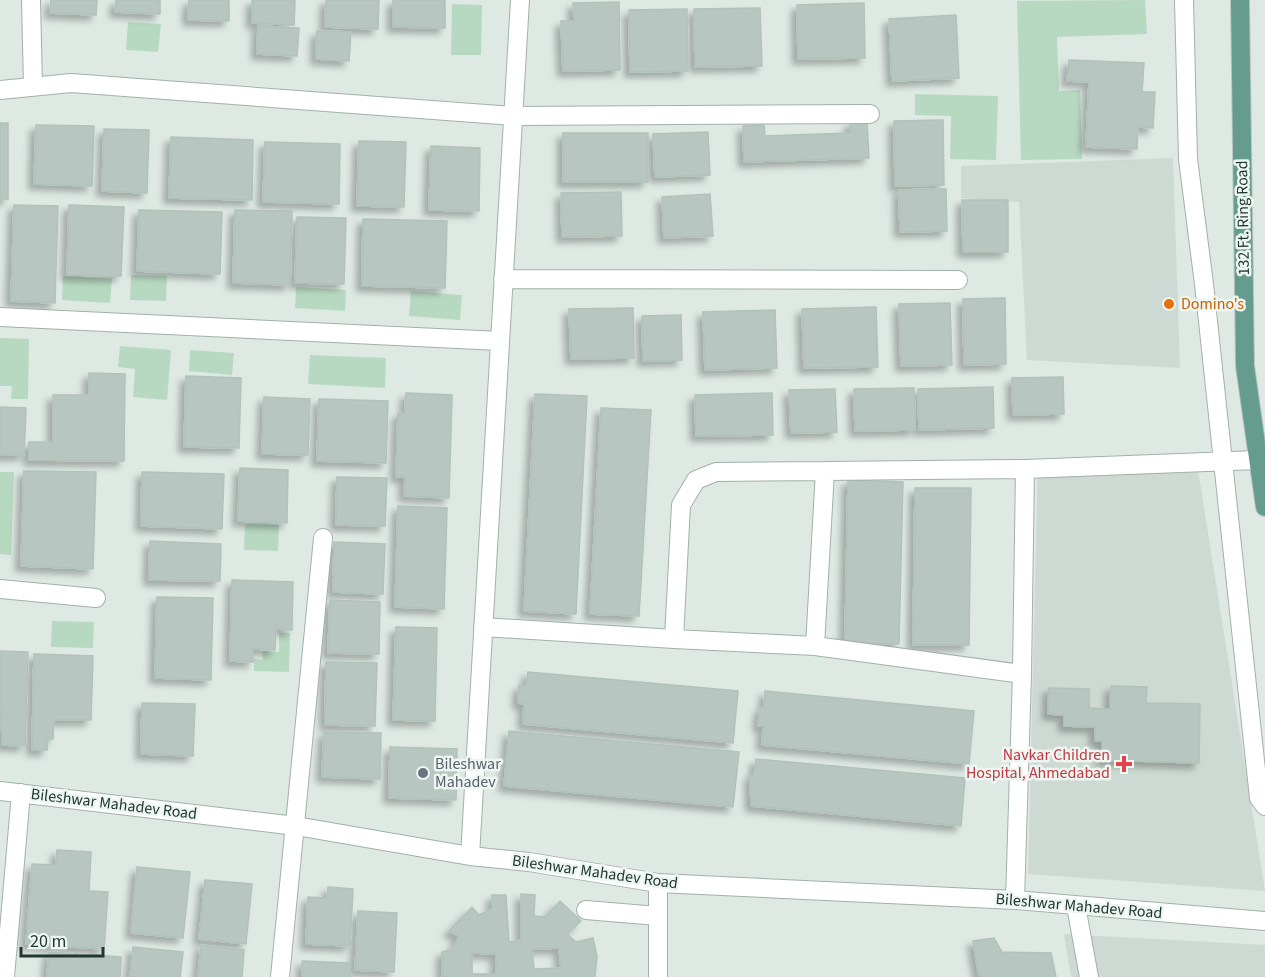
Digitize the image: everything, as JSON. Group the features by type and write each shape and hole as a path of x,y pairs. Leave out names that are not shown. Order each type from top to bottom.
{"main road":[{"name":"132 Ft. Ring Road","path":"1240,0 1245,366 1265,507"}],"street":[{"path":"31,0 33,86"},
{"path":"470,856 520,0"},
{"path":"1184,0 1188,159 1259,798 1265,806"},
{"path":"0,90 71,83 513,116 870,114"},
{"path":"503,279 958,280"},
{"path":"0,317 500,341"},
{"path":"674,639 681,505 696,480 716,472 1025,469 1258,460"},
{"path":"1016,900 1025,469"},
{"path":"815,646 825,471"},
{"path":"280,977 323,538"},
{"path":"0,590 96,598"},
{"path":"483,627 815,646 1022,674"},
{"name":"Bileshwar Mahadev Road","path":"0,791 296,826 470,856 529,862 658,883 1016,900 1265,921"},
{"path":"5,977 21,793"},
{"path":"658,883 658,977"},
{"path":"1076,906 1089,977"},
{"path":"586,910 658,916"}],"shaded area":[{"path":"1173,158 1180,368 1027,360 1019,202 961,198 961,166"},
{"path":"1038,461 1198,470 1265,891 1028,874"},
{"path":"1064,934 1265,945 1265,977 1071,977"}],"green space":[{"path":"1145,0 1147,34 1057,37 1059,91 1080,90 1082,159 1021,160 1017,1"},
{"path":"452,4 482,5 481,55 451,55"},
{"path":"128,22 161,24 158,52 126,50"},
{"path":"915,94 998,96 996,160 950,159 951,116 915,115"},
{"path":"131,275 167,276 166,301 130,300"},
{"path":"63,276 112,279 110,303 62,300"},
{"path":"296,287 346,290 345,311 295,308"},
{"path":"411,291 462,295 460,320 409,316"},
{"path":"0,338 29,339 28,399 11,399 12,386 0,386"},
{"path":"120,346 171,350 167,400 133,397 135,369 118,367"},
{"path":"190,350 234,353 232,375 189,371"},
{"path":"310,355 386,358 385,388 308,384"},
{"path":"0,472 14,472 11,555 0,554"},
{"path":"245,524 279,525 278,551 244,550"},
{"path":"52,621 94,622 93,648 51,647"},
{"path":"279,633 290,633 289,672 254,671 254,659 262,660 263,651 279,652"}],"building":[{"path":"51,0 97,0 96,15 50,13"},
{"path":"116,0 160,0 160,14 115,12"},
{"path":"189,0 229,0 229,21 188,20"},
{"path":"252,0 295,0 294,25 252,23"},
{"path":"326,0 379,0 378,29 325,27"},
{"path":"393,0 445,0 445,28 393,27"},
{"path":"619,2 620,70 563,71 561,21 574,21 573,3"},
{"path":"864,3 865,58 798,59 797,5"},
{"path":"760,8 762,66 695,67 694,9"},
{"path":"687,9 688,71 630,72 629,10"},
{"path":"956,15 959,78 892,81 889,19"},
{"path":"258,26 299,28 297,56 257,54"},
{"path":"317,31 351,32 349,61 316,59"},
{"path":"1069,60 1144,63 1142,92 1155,92 1153,128 1138,127 1137,149 1086,147 1089,82 1067,81"},
{"path":"943,120 944,185 895,186 894,121"},
{"path":"850,122 867,122 869,158 744,162 743,126 764,125 765,136 850,133"},
{"path":"0,123 8,123 8,199 0,199"},
{"path":"36,125 94,126 92,186 34,184"},
{"path":"104,129 149,130 147,193 102,191"},
{"path":"708,132 710,175 655,177 653,134"},
{"path":"563,133 648,133 648,182 563,182"},
{"path":"171,137 253,140 252,200 169,198"},
{"path":"359,141 406,142 404,207 357,206"},
{"path":"265,142 340,144 339,204 263,202"},
{"path":"431,146 480,148 479,211 429,210"},
{"path":"946,189 947,231 900,232 899,190"},
{"path":"621,192 622,236 562,237 561,193"},
{"path":"710,194 713,236 664,238 662,197"},
{"path":"962,200 1008,200 1008,252 963,252"},
{"path":"14,205 58,206 55,303 11,301"},
{"path":"69,205 124,207 121,276 67,275"},
{"path":"139,210 222,212 220,274 137,271"},
{"path":"235,210 292,211 290,285 233,283"},
{"path":"297,217 346,218 344,284 295,283"},
{"path":"363,219 447,221 445,288 362,286"},
{"path":"1005,298 1006,364 964,365 963,299"},
{"path":"950,303 952,365 901,366 899,304"},
{"path":"876,307 878,367 804,368 802,309"},
{"path":"633,308 634,358 571,359 569,309"},
{"path":"775,310 777,368 705,370 703,312"},
{"path":"681,315 682,360 643,361 642,316"},
{"path":"89,373 125,374 124,461 29,460 29,442 53,442 53,395 89,395"},
{"path":"186,376 241,378 239,448 184,447"},
{"path":"1063,377 1064,414 1013,415 1012,378"},
{"path":"993,387 994,428 919,430 918,389"},
{"path":"914,388 915,430 855,431 854,389"},
{"path":"835,389 837,432 791,433 789,390"},
{"path":"406,393 452,395 449,498 404,496 405,477 396,477 398,413 405,414"},
{"path":"772,393 773,435 696,436 695,395"},
{"path":"535,394 587,396 576,614 524,611"},
{"path":"264,397 310,399 308,455 262,454"},
{"path":"319,399 388,401 386,463 317,461"},
{"path":"0,407 26,408 24,455 0,455"},
{"path":"601,408 651,410 639,616 590,614"},
{"path":"240,468 288,470 287,523 238,521"},
{"path":"24,471 96,472 93,569 21,566"},
{"path":"142,472 224,474 222,529 141,526"},
{"path":"337,477 387,478 385,526 336,525"},
{"path":"848,480 903,482 899,644 845,643"},
{"path":"915,488 971,488 969,645 913,645"},
{"path":"398,506 447,508 444,609 395,607"},
{"path":"150,541 221,544 220,581 149,580"},
{"path":"334,542 385,544 383,594 333,592"},
{"path":"232,580 293,582 292,630 276,629 275,650 253,649 253,662 230,661"},
{"path":"157,597 213,598 211,680 155,678"},
{"path":"330,600 380,602 379,654 328,653"},
{"path":"396,627 437,628 435,721 393,720"},
{"path":"0,651 28,652 25,746 2,745"},
{"path":"34,654 93,656 91,720 54,720 53,739 48,739 47,750 32,750"},
{"path":"326,662 377,663 375,726 325,725"},
{"path":"528,672 738,691 733,743 523,724 524,704 518,703 519,685 526,686"},
{"path":"1111,686 1147,687 1146,703 1200,704 1199,763 1102,760 1102,741 1095,741 1095,727 1064,726 1064,715 1048,714 1049,688 1089,689 1089,708 1110,709"},
{"path":"765,691 974,711 969,764 762,745 763,726 758,726 760,707 764,708"},
{"path":"142,703 195,704 193,756 141,754"},
{"path":"509,731 739,752 733,807 504,786"},
{"path":"324,732 381,733 380,779 322,777"},
{"name":"Bileshwar Mahadev","path":"390,747 457,749 456,800 389,798"},
{"path":"756,759 965,778 961,826 751,806 750,775 754,775"},
{"path":"57,850 91,852 89,891 108,892 104,949 26,944 32,864 56,865"},
{"path":"137,867 190,872 183,938 131,933"},
{"path":"205,880 252,884 246,944 199,939"},
{"path":"328,887 353,889 350,946 306,944 308,897 327,898"},
{"path":"521,894 535,895 534,916 545,917 560,901 581,921 567,934 576,942 593,938 597,956 595,977 442,977 442,952 453,949 459,936 449,931 472,907 479,915 492,909 492,895 506,895 509,942 521,940","holes":["559,948 561,968 534,969 532,949","472,953 496,954 496,974 472,974"]},
{"path":"358,911 397,913 394,972 355,970"},
{"path":"994,938 1002,952 1051,953 1056,977 979,977 973,941"},
{"path":"201,945 244,950 242,977 198,977"},
{"path":"133,947 183,952 180,977 130,977"},
{"path":"49,952 121,957 120,977 47,977"},
{"path":"302,961 350,963 350,977 302,977"}],"place":[{"name":"Domino's","path":"1169,304"},
{"name":"Navkar Children Hospital, Ahmedabad","path":"1124,764"},
{"name":"Bileshwar Mahadev","path":"423,773"}]}
